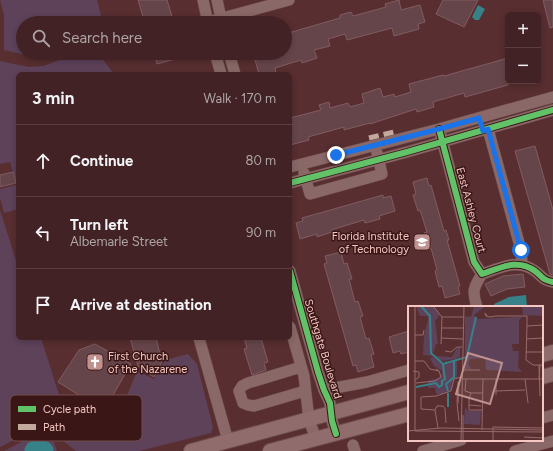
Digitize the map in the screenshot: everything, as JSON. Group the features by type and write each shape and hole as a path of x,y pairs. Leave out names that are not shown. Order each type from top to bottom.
{"main road":[{"path":"543,355 553,352"},
{"path":"543,377 553,374"},
{"path":"191,451 408,392"},
{"path":"270,451 408,414"}],"street":[{"path":"204,0 207,16"},
{"path":"217,0 220,16"},
{"path":"237,16 289,0"},
{"path":"217,60 220,72"},
{"path":"232,60 235,72"},
{"path":"292,166 439,129 553,96"},
{"path":"535,101 540,115"},
{"path":"292,182 540,115 553,110"},
{"path":"479,118 485,130 521,250 522,264"},
{"name":"East Ashley Court","path":"439,129 474,262 482,274"},
{"path":"302,164 310,194 382,174 374,145"},
{"path":"477,306 474,299 474,287 482,274 507,265 522,264 535,271 545,281 553,282"},
{"name":"Southgate Boulevard","path":"292,278 318,372 330,403 332,421 336,434"},
{"path":"292,334 304,376 308,420 316,439"},
{"path":"200,340 228,441"},
{"path":"301,367 248,382 242,386 239,392 243,403 254,406 305,391"},
{"path":"324,390 367,382 408,370"},
{"path":"543,418 553,415"},
{"path":"423,451 458,441"},
{"path":"515,451 534,443 553,441"}],"shaded area":[{"path":"0,0 97,0 101,16 16,16 16,53 4,50 4,15"},
{"path":"60,60 103,60 112,72 16,72 16,185 10,162 0,164 0,61 28,67 43,66"},
{"path":"16,185 16,210 4,213 0,198 0,189"},
{"path":"0,210 16,261 16,340 42,340 59,395 10,395 10,441 12,441 0,447"},
{"path":"188,354 197,364 213,427 211,433 139,451 76,451 63,441 142,441 142,395 127,395 137,371 154,379 165,360"},
{"path":"23,441 40,441 54,442 57,451 4,451"}],"water":[{"path":"478,5 485,9 479,20 475,20 472,17"},
{"path":"526,295 527,306 495,306 494,304 509,297"}],"building":[{"path":"138,0 167,0 172,16 143,16"},
{"path":"399,0 401,10 420,5 425,22 418,24 419,29 394,36 392,28 347,40 345,34 328,39 330,46 314,50 317,58 302,63 301,60 275,68 276,72 258,72 255,60 292,60 292,32 340,18 340,15 351,12 353,16 386,7 385,4"},
{"path":"443,0 478,0 464,27 436,14"},
{"path":"543,0 553,0 553,27 550,28"},
{"path":"505,59 505,84 508,85 465,97 464,93 433,102 434,107 417,112 416,109 370,124 344,130 344,127 308,137 309,140 292,144 292,117 321,110 319,105 329,102 330,108 348,103 350,107 364,103 362,94 380,88 383,97 394,94 395,97 411,92 409,84 444,76"},
{"path":"156,60 172,60 157,64"},
{"path":"535,146 553,210 553,275 550,274 515,151"},
{"path":"13,172 16,183 0,187 0,175"},
{"path":"427,178 429,186 431,185 444,231 446,230 449,240 447,240 460,286 458,287 460,294 445,298 442,286 439,287 435,271 437,270 431,248 429,249 424,233 427,232 420,210 418,211 413,195 416,194 413,182"},
{"path":"383,195 383,198 391,196 395,211 379,216 380,219 365,223 364,220 331,230 332,232 317,237 317,234 300,239 296,223 303,221 302,218"},
{"path":"341,252 344,264 347,263 352,279 349,279 355,302 358,301 363,316 360,317 366,339 369,338 374,354 371,355 374,367 358,372 356,365 353,366 324,264 327,263 325,256"},
{"path":"523,274 525,287 507,289 491,296 485,284 503,276"},
{"path":"408,331 408,352 401,354 400,351 393,353 389,337"},
{"path":"131,340 156,340 162,362 154,377 138,366"},
{"path":"245,340 262,340 268,362 264,363 266,370 252,375 244,349 247,348"},
{"path":"95,344 131,364 113,395 79,395 58,382 79,350"}],"waterway":[{"path":"35,451 43,451"}],"marked path":[{"path":"369,138 398,131"}],"cycle path":[{"path":"292,182 407,152 553,110"},
{"path":"439,129 474,262 482,274 509,265 522,265 529,267 545,279 553,282"},
{"path":"292,278 318,372 330,403 332,421 336,434"}],"place":[{"name":"Florida Institute of Technology","path":"422,242"},
{"name":"First Church of the Nazarene","path":"95,362"}],"route":[{"path":"336,155 479,118 483,131 488,129 521,250"}]}
